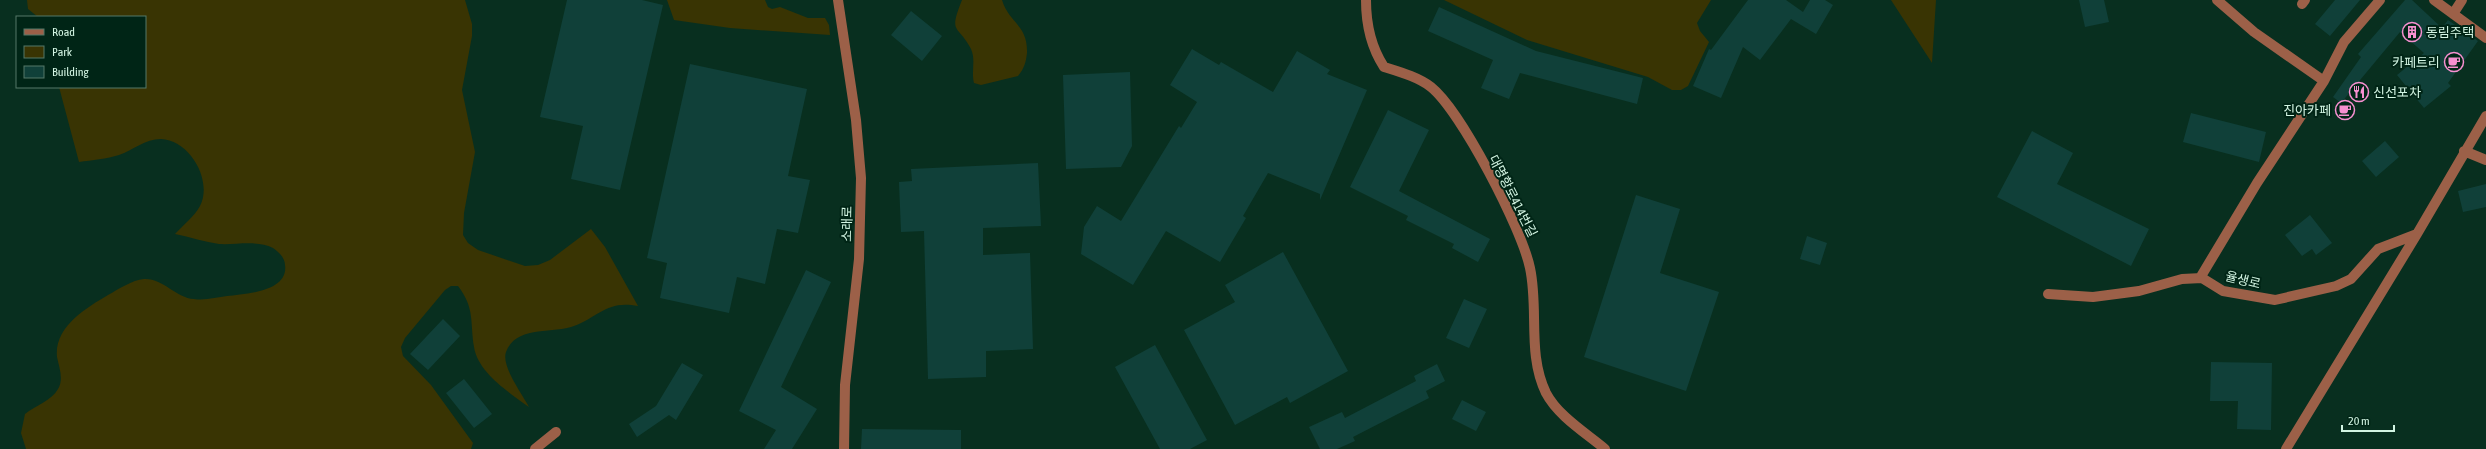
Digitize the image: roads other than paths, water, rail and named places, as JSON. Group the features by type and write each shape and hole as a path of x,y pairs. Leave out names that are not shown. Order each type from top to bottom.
{"street":[{"name":"소래로","path":"838,0 856,120 861,178 859,259 845,385 844,449"},
{"name":"대명항로414번길","path":"1366,0 1366,12 1371,43 1384,67 1419,79 1439,94 1463,127 1510,214 1526,250 1531,270 1534,345 1539,377 1547,395 1561,412 1606,449"},
{"path":"2217,0 2254,32 2324,81"},
{"path":"2048,294 2093,297 2139,291 2182,279 2200,278 2257,183 2324,81 2344,42 2380,0"},
{"path":"2434,0 2486,38"},
{"path":"2453,14 2462,0"},
{"path":"2286,449 2417,234 2464,150 2486,116"},
{"path":"2464,150 2486,160"},
{"name":"율생로","path":"2200,278 2223,290 2249,297 2274,300 2304,294 2336,286 2351,279 2378,250 2417,234"},
{"path":"535,449 556,432"}],"place":[{"name":"동림주택","path":"2412,32"},
{"name":"카페트리","path":"2454,62"},
{"name":"신선포차","path":"2359,92"},
{"name":"진아카페","path":"2345,110"}]}
